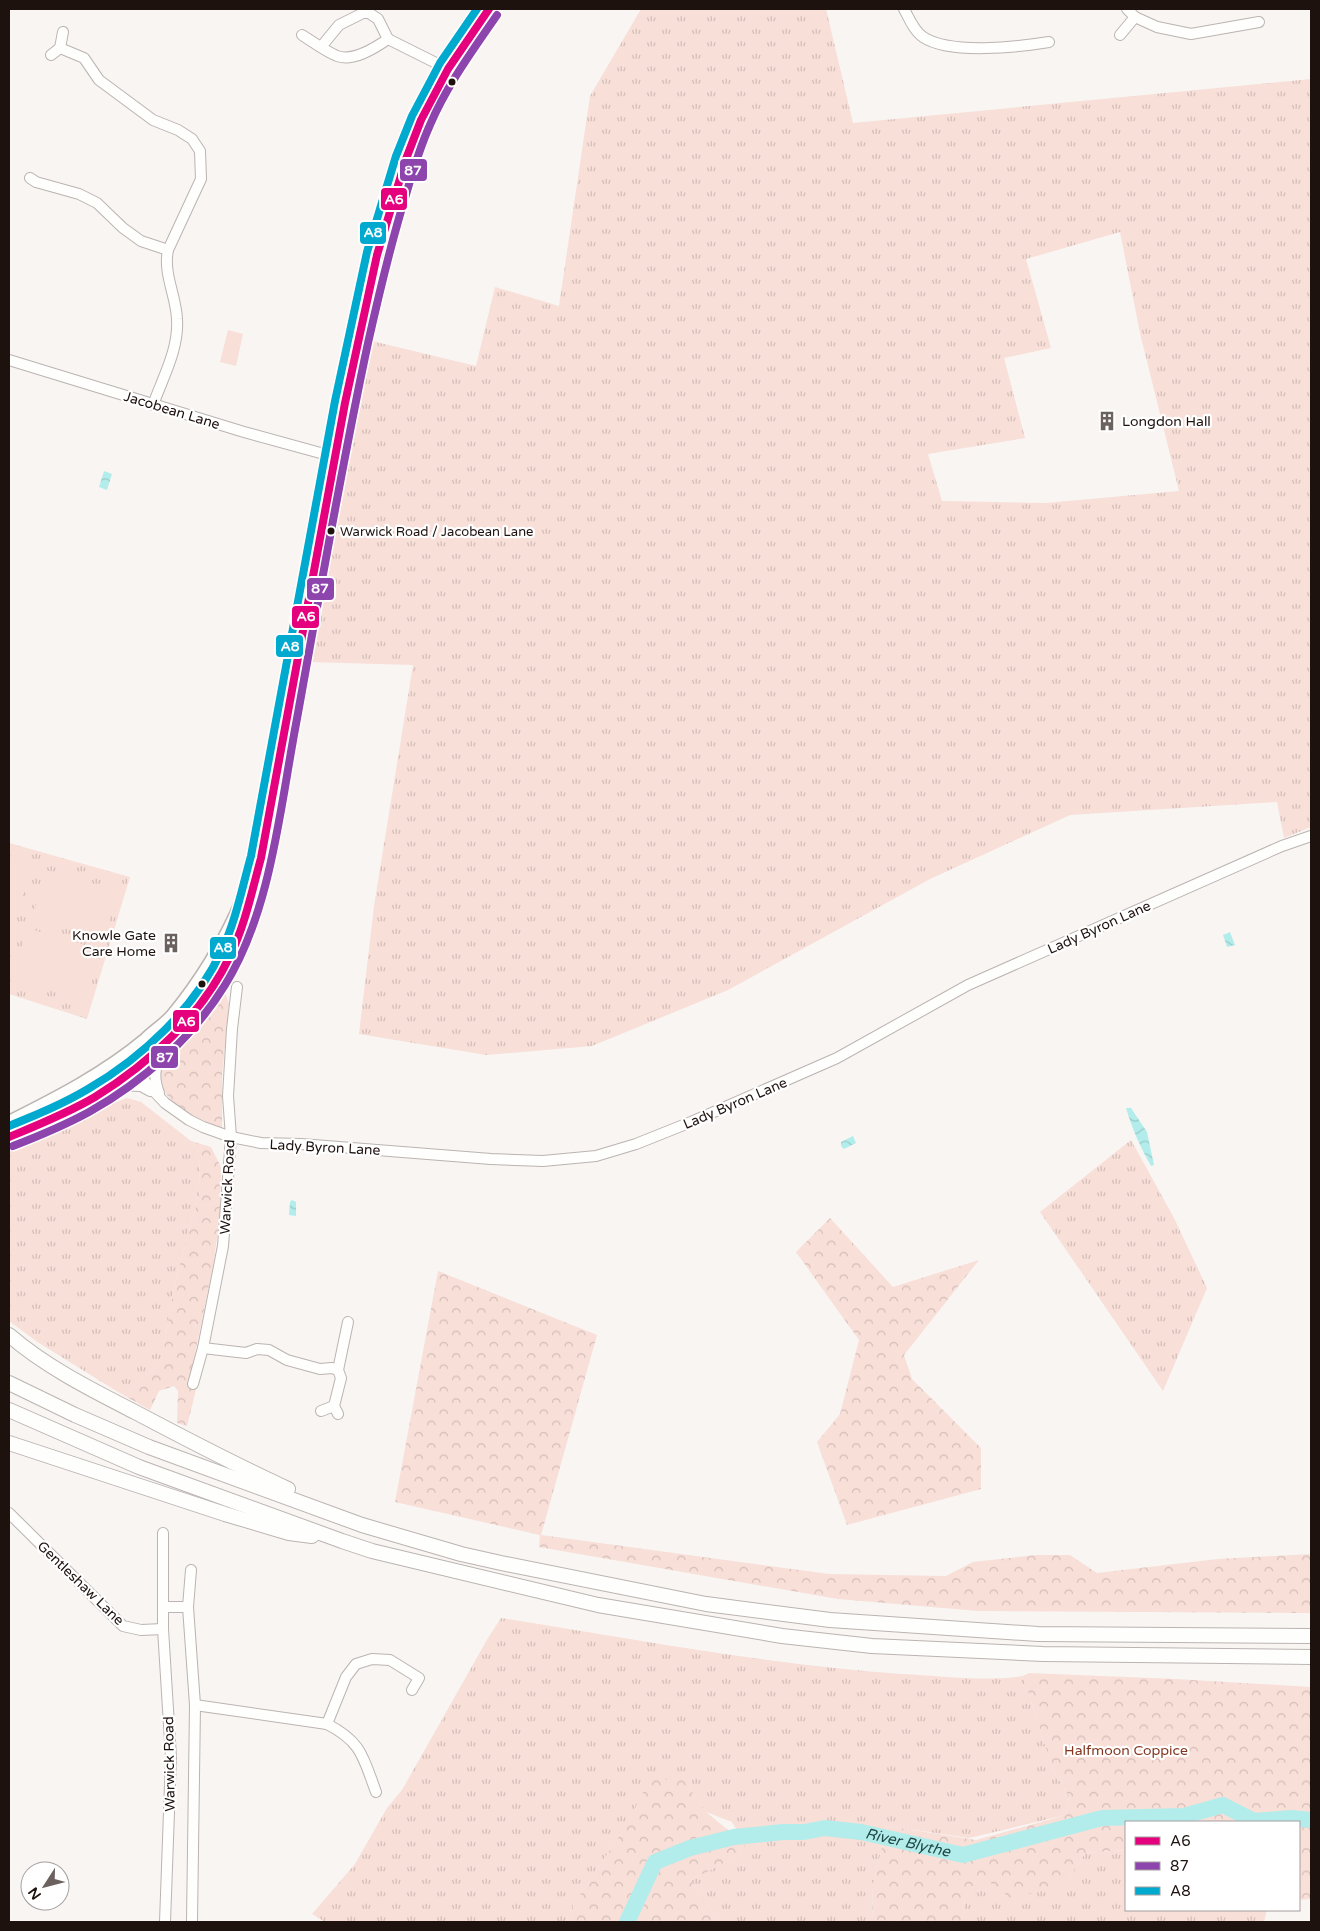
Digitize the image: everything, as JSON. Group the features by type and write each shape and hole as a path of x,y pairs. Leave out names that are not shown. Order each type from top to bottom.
{"highway":[{"path":"9,1335 30,1352 81,1383 228,1462 304,1497 461,1554"},
{"path":"9,1383 75,1415 149,1447 362,1525 461,1554 706,1604 830,1620 1038,1634 1311,1636"},
{"path":"9,1410 139,1467 342,1541 381,1553 589,1604 782,1636 872,1646 1043,1654 1311,1657"},
{"path":"9,1443 224,1514 289,1533 342,1541"}],"main road":[{"path":"9,1137 96,1097 133,1070 171,1037 197,1007 218,978 228,961 241,931 261,858 335,457 377,255 421,120 448,69 489,9"},
{"path":"9,1122 69,1092 123,1058 170,1018 193,988 230,928 261,858"},
{"path":"33,1110 57,1104 101,1082 120,1069 133,1070"}],"street":[{"path":"904,9 919,34 938,44 977,48 1007,48 1049,42"},
{"path":"1127,9 1135,17 1157,27 1190,34 1259,22"},
{"path":"321,47 339,25 363,13 374,15 378,18 388,39 448,69"},
{"path":"1120,35 1135,17"},
{"path":"51,54 60,48 63,32"},
{"path":"302,35 337,56 346,57 374,48 388,39"},
{"path":"60,48 84,58 99,80 153,120 178,130 192,139 200,151 202,179 168,250 166,260 177,316 176,344 153,405"},
{"path":"30,178 36,182 79,194 97,203 123,228 141,241 168,250"},
{"name":"Jacobean Lane","path":"9,360 153,405 335,457"},
{"name":"Lady Byron Lane","path":"133,1070 161,1098 189,1120 230,1137 260,1143 301,1144 491,1159 543,1161 596,1156 636,1144 691,1122 837,1058 968,985 1282,846 1311,836"},
{"name":"Warwick Road","path":"192,1384 203,1348 223,1246 230,1137 228,1096 237,987"},
{"path":"161,1098 155,1083 156,1062 171,1037"},
{"path":"112,1085 141,1086 161,1098"},
{"path":"321,1411 336,1410 341,1378 338,1370 348,1322"},
{"path":"203,1348 246,1353 257,1349 269,1350 287,1360 320,1369 332,1368 338,1370"},
{"name":"Gentleshaw Lane","path":"9,1513 122,1626 141,1630 163,1629"},
{"name":"Warwick Road","path":"163,1533 163,1629 171,1757 165,1922"},
{"name":"Warwick Road","path":"191,1570 188,1607 195,1705 192,1922"},
{"path":"164,1606 188,1607"},
{"path":"327,1724 346,1677 356,1664 372,1659 390,1660 419,1678 412,1690"},
{"path":"195,1705 327,1724 342,1732 354,1742 361,1752 376,1792"}],"green space":[{"path":"641,9 826,9 853,123 1311,79 1311,827 1284,838 1277,802 1070,815 930,879 728,990 592,1046 486,1055 359,1034 374,906 413,665 308,662 372,341 476,366 495,287 559,306 590,96","holes":["1120,232 1140,333 1179,491 1046,503 942,501 928,454 1025,438 1004,358 1051,348 1026,259"]},
{"path":"228,330 243,334 236,366 220,362"},
{"path":"9,843 130,877 87,1019 9,994"},
{"path":"9,858 32,866 9,938"},
{"path":"46,870 118,891 104,940 32,919"},
{"path":"27,928 99,949 85,999 13,978"},
{"path":"219,992 225,992 229,1004 222,1076 222,1129 177,1108 161,1087 160,1073 173,1047"},
{"path":"127,1098 141,1102 191,1141 199,1153 200,1192 175,1282 161,1363 123,1395 39,1343 9,1321 9,1152 101,1108"},
{"path":"1131,1140 1174,1218 1207,1288 1163,1391 1040,1212"},
{"path":"191,1141 211,1147 221,1167 220,1216 213,1266 189,1383 196,1390 187,1426 177,1423 178,1391 174,1386 159,1391 150,1410 123,1395 161,1363 175,1282 200,1192 199,1153"},
{"path":"830,1218 893,1287 979,1260 904,1355 912,1379 981,1448 981,1489 847,1525 817,1442 840,1414 859,1340 796,1252"},
{"path":"438,1271 597,1335 541,1535 829,1574 946,1576 973,1562 1035,1555 1070,1555 1097,1573 1218,1559 1311,1554 1311,1613 978,1611 838,1599 539,1547 540,1535 395,1502"},
{"path":"501,1618 751,1658 852,1670 962,1678 1008,1678 1023,1676 1053,1770 1069,1796 1066,1815 969,1838 887,1826 873,1885 872,1922 719,1922 691,1880 738,1856 745,1844 732,1822 706,1812 683,1779 620,1835 574,1904 565,1922 325,1922 312,1914 355,1864 387,1808 402,1790"},
{"name":"Halfmoon Coppice","path":"1029,1673 1311,1687 1311,1899 1300,1900 1300,1821 1125,1821 1125,1850 1085,1853 1065,1884 1012,1899 980,1875 965,1897 962,1922 872,1922 873,1885 887,1826 976,1840 1066,1815 1069,1796 1053,1770 1023,1676"},
{"path":"683,1779 706,1812 745,1844 738,1856 691,1880 719,1922 565,1922 574,1904 620,1835 650,1780"},
{"path":"1125,1850 1125,1911 1267,1911 1264,1922 962,1922 965,1897 980,1875 1065,1884 1085,1853"}],"water":[{"path":"104,471 112,474 107,490 99,487"},
{"path":"1230,932 1235,945 1227,947 1223,935"},
{"path":"1126,1108 1131,1108 1147,1132 1154,1165 1151,1166 1143,1152"},
{"path":"853,1136 856,1143 844,1149 841,1146 841,1142"},
{"path":"292,1200 296,1202 296,1216 289,1215 290,1202"}],"waterway":[{"name":"River Blythe","path":"627,1922 655,1862 690,1848 734,1837 804,1832 825,1828 861,1832 963,1855 1102,1818 1184,1816 1223,1805 1254,1821 1291,1818 1311,1820"}],"transit line":[{"name":"A8","path":"9,1126 88,1089 128,1062 147,1046 166,1029 197,992 211,971 227,939 251,856 335,401 367,252 396,156 412,116 440,63 477,9"},
{"name":"A6","path":"9,1137 85,1103 115,1084 155,1053 173,1036 205,998 230,956 248,908 261,858 345,403 377,255 406,159 421,120 448,69 489,9"},
{"name":"87","path":"13,1146 89,1112 129,1087 165,1057 198,1023 225,985 241,956 253,925 272,858 349,438 368,343 394,234 419,152 437,110 461,68 497,15"}],"place":[{"name":"Longdon Hall","path":"1107,421"},
{"name":"Warwick Road / Jacobean Lane","path":"331,531"},
{"name":"Knowle Gate Care Home","path":"171,943"}]}
